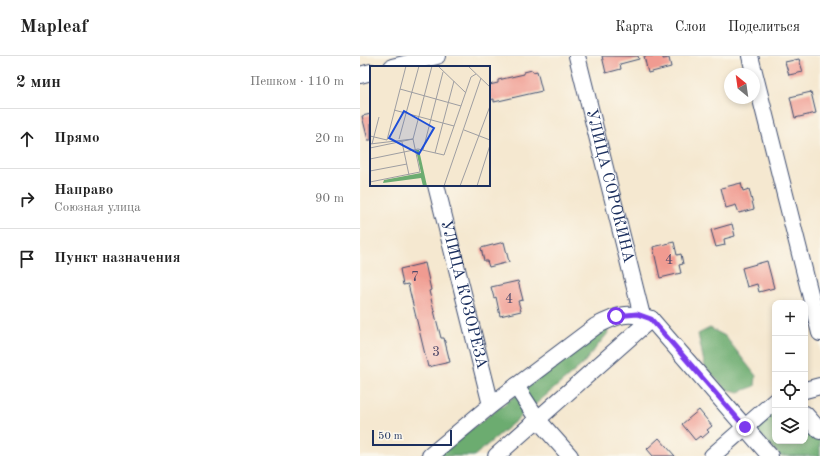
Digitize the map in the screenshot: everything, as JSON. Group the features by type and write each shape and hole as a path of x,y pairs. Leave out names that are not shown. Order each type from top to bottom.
{"street":[{"path":"402,63 436,56"},
{"name":"УЛИЦА СОРОКИНА","path":"577,56 647,317"},
{"path":"750,56 820,333"},
{"path":"360,75 370,72"},
{"name":"УЛИЦА КОЗОРЕЗА","path":"436,186 491,405"},
{"path":"430,456 491,405 596,326 616,316 637,314 647,317 770,456"},
{"path":"496,456 538,420 647,317"},
{"path":"516,386 538,420 570,456"},
{"path":"808,389 820,386"},
{"path":"712,456 772,404"},
{"path":"808,417 820,431"}],"green space":[{"path":"607,327 608,333 582,365 474,456 435,456"},
{"path":"710,328 725,336 756,376 755,386 739,392 726,389 705,367 698,334"},
{"path":"772,413 772,444 808,444 808,427 820,441 820,456 780,456 755,428"}],"building":[{"path":"602,56 638,56 639,59 620,64 621,69 606,73"},
{"path":"644,56 663,56 663,59 669,58 671,67 648,73"},
{"path":"799,59 803,72 789,75 785,62"},
{"path":"532,70 533,72 537,71 542,91 494,102 494,99 490,100 490,85 498,83 498,80 524,74 524,72"},
{"path":"811,92 816,113 795,118 790,97"},
{"path":"370,114 370,140 368,140 362,116"},
{"path":"741,183 743,191 749,189 754,209 739,213 736,205 726,208 721,188"},
{"path":"732,224 735,236 724,239 725,245 716,247 711,230"},
{"path":"504,242 509,262 489,267 487,261 484,261 481,248"},
{"path":"674,242 677,255 681,254 683,264 679,265 681,273 660,278 653,247"},
{"path":"767,261 774,288 759,292 757,284 747,287 742,268"},
{"path":"425,263 431,290 429,291 441,338 444,338 450,362 428,367 408,284 403,285 400,269"},
{"path":"518,281 523,300 518,301 521,311 500,316 496,297 494,298 491,287"},
{"path":"699,410 712,426 707,430 709,432 702,438 700,436 695,440 682,424"},
{"path":"659,438 675,456 653,456 647,449"}],"route":[{"path":"616,316 637,314 651,319 745,427"}]}
